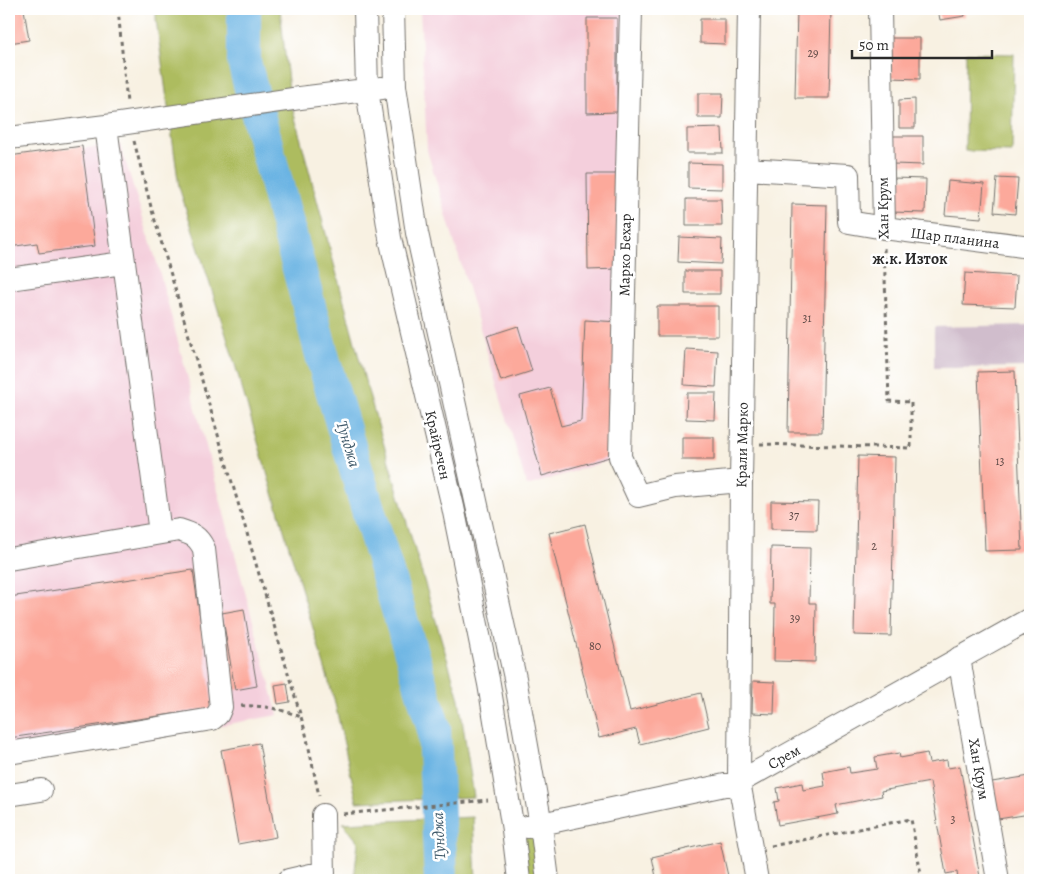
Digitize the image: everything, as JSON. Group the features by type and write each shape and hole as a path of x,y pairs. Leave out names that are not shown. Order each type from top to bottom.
{"street":[{"name":"Крайречен","path":"365,9 367,90 390,238 453,508 489,684 514,830 519,880"},
{"name":"Крайречен","path":"393,9 395,86 417,233 515,678 541,825 548,880"},
{"name":"Марко Бехар","path":"631,9 620,457 638,496 675,487 741,481"},
{"name":"Крали Марко","path":"749,9 738,782 757,880"},
{"name":"Хан Крум","path":"880,9 884,228"},
{"path":"9,138 395,86"},
{"path":"106,126 160,533"},
{"name":"Шар планина","path":"746,169 848,176 849,222 1030,247"},
{"path":"9,279 123,263"},
{"path":"9,559 179,530 193,534 200,539 204,549 221,707 218,714 212,719 9,753"},
{"name":"Срем","path":"514,830 738,782 1030,619"},
{"name":"Хан Крум","path":"959,658 998,880"},
{"path":"9,796 41,790"},
{"path":"289,880 324,876 329,814"}],"path":[{"path":"118,9 134,122 151,206 329,814 480,802"},
{"name":"Хан Крум","path":"742,444 910,448 910,402 889,401 884,228"},
{"path":"221,707 266,706 301,718"},
{"path":"751,850 911,820 922,880"}],"shaded area":[{"path":"420,9 631,9 620,457 527,486 427,150"},
{"path":"120,144 157,263 278,715 36,759 9,767 9,157"},
{"path":"1030,325 1030,367 934,368 934,327"}],"green space":[{"path":"156,9 280,9 290,99 366,384 459,699 474,797 357,802 334,699 228,341 179,187"},
{"path":"966,53 1014,54 1012,152 965,151"},
{"path":"473,817 476,880 354,880 358,842 343,823"},
{"path":"541,825 548,880 519,880 513,830"}],"building":[{"path":"9,9 24,9 29,40 9,43"},
{"path":"797,9 831,9 829,98 795,98"},
{"path":"938,9 964,9 965,16 940,20"},
{"path":"587,18 617,18 617,112 587,113"},
{"path":"700,19 725,19 725,44 700,43"},
{"path":"891,38 920,38 920,79 891,78"},
{"path":"698,93 723,93 722,118 698,118"},
{"path":"915,99 915,128 899,128 899,100"},
{"path":"722,128 723,153 687,153 687,129"},
{"path":"893,136 923,136 923,165 893,164"},
{"path":"82,146 95,246 39,253 37,243 9,247 9,156"},
{"path":"688,163 722,164 722,189 688,188"},
{"path":"587,174 617,174 618,269 588,270"},
{"path":"892,178 926,179 925,213 891,212"},
{"path":"997,178 1018,179 1015,214 994,212"},
{"path":"948,181 984,184 981,218 945,215"},
{"path":"686,199 721,199 722,226 686,226"},
{"path":"792,204 827,205 822,432 788,432"},
{"path":"679,237 722,239 721,264 678,262"},
{"path":"685,271 720,271 720,294 685,294"},
{"path":"965,273 1017,276 1015,307 963,305"},
{"path":"657,306 718,306 718,336 657,336"},
{"path":"585,320 620,322 613,456 542,476 520,396 550,388 561,426 581,421"},
{"path":"518,326 532,371 501,381 487,336"},
{"path":"686,349 718,351 716,387 684,385"},
{"path":"1015,371 1022,550 985,551 978,372"},
{"path":"687,393 716,393 715,420 686,419"},
{"path":"682,437 714,437 714,460 682,460"},
{"path":"858,456 895,457 891,636 854,635"},
{"path":"771,501 818,502 817,530 771,529"},
{"path":"585,524 630,711 701,693 709,727 640,744 636,729 599,738 549,533"},
{"path":"771,547 810,548 809,603 816,603 815,662 774,661 775,604 770,604"},
{"path":"193,570 213,708 9,738 9,597"},
{"path":"244,609 257,686 235,690 222,613"},
{"path":"753,681 775,682 774,714 752,713"},
{"path":"287,683 290,702 278,704 275,685"},
{"path":"259,743 276,837 238,844 221,750"},
{"path":"899,753 900,758 927,753 929,763 947,760 948,768 960,766 980,877 958,880 957,872 946,874 930,782 881,791 882,796 836,805 838,814 778,825 774,802 779,801 777,788 802,783 803,790 825,786 823,772 849,767 850,773 877,769 875,757"},
{"path":"1030,776 1030,814 998,819 992,782"},
{"path":"720,841 728,876 710,880 645,880 656,877 652,857"}],"waterway":[{"name":"Тунджа","path":"244,9 244,62 325,366 434,729 441,880"}],"district":[{"name":"ж.к. Изток","path":"910,259"}]}
